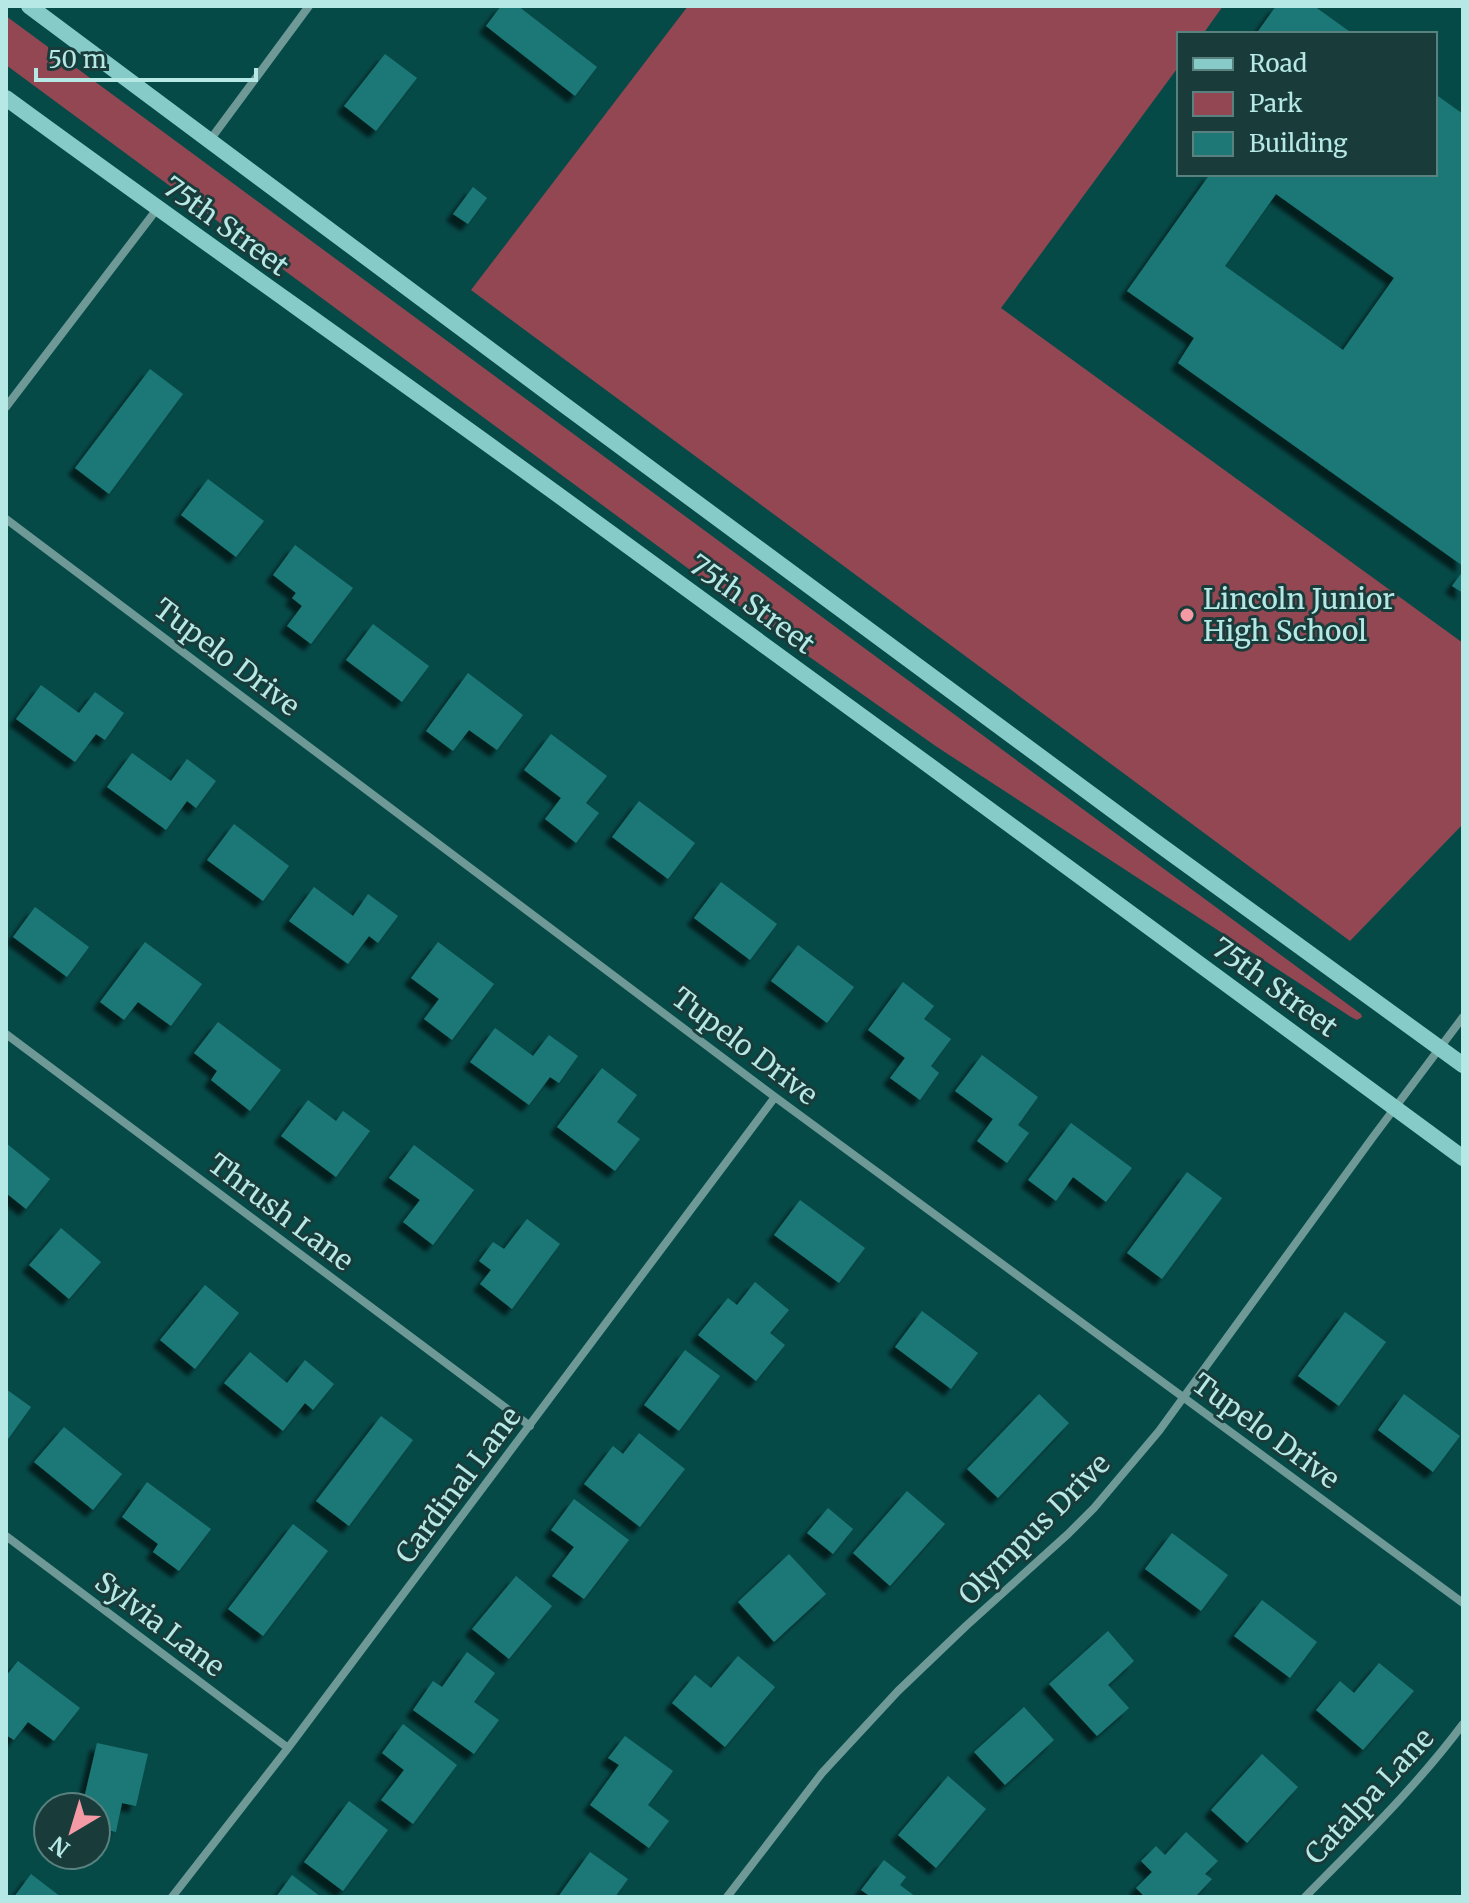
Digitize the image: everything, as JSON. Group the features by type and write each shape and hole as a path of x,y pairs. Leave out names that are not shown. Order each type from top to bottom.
{"main road":[{"name":"75th Street","path":"29,6 1076,783 1463,1065"},
{"name":"75th Street","path":"6,98 568,502 1463,1158"}],"street":[{"path":"210,140 309,6"},
{"path":"6,407 157,209"},
{"name":"Tupelo Drive","path":"6,519 775,1097 1463,1603"},
{"name":"Olympus Drive","path":"727,1897 822,1773 898,1691 1068,1534 1159,1431 1463,1017"},
{"name":"Thrush Lane","path":"6,1034 530,1426"},
{"name":"Cardinal Lane","path":"172,1897 288,1748 775,1097"},
{"name":"Sylvia Lane","path":"6,1536 288,1748"},
{"name":"Catalpa Lane","path":"1305,1897 1389,1813 1463,1724"}],"green space":[{"name":"Lincoln Junior High School","path":"688,6 1223,6 1204,32 1177,32 1177,69 1001,308 1463,643 1463,824 1350,941 471,290"},
{"path":"6,16 1362,1017 1357,1020 1351,1017 937,747 777,634 6,65"}],"building":[{"path":"501,6 518,6 597,67 575,96 486,26"},
{"path":"1276,6 1314,6 1350,32 1257,32"},
{"path":"385,54 417,78 376,131 344,106"},
{"name":"Lincoln Junior High School","path":"1437,95 1463,114 1463,566 1178,363 1194,338 1127,291 1209,176 1437,176","holes":["1276,194 1394,278 1343,350 1225,266"]},
{"path":"473,187 487,198 468,224 453,214"},
{"path":"150,369 183,394 109,494 75,468"},
{"path":"208,479 264,521 236,557 181,515"},
{"path":"295,545 353,588 311,644 287,626 302,606 292,598 296,593 273,575"},
{"name":"Lincoln Junior High School","path":"1463,571 1463,593 1452,586"},
{"path":"373,624 429,666 402,702 346,660"},
{"path":"468,673 523,715 497,750 469,730 453,751 426,731"},
{"path":"41,685 79,713 95,692 124,713 105,740 96,734 75,762 16,719"},
{"path":"551,734 607,776 586,803 599,813 576,843 545,819 561,798 524,770"},
{"path":"132,753 171,781 187,759 216,781 196,808 187,801 166,830 107,787"},
{"path":"639,801 695,843 668,879 612,837"},
{"path":"234,824 289,866 263,901 207,860"},
{"path":"721,882 777,924 750,960 694,918"},
{"path":"314,887 353,916 368,894 398,916 378,943 369,936 348,964 289,921"},
{"path":"35,907 89,947 67,977 13,937"},
{"path":"145,942 202,984 171,1026 138,1002 124,1020 100,1002"},
{"path":"438,942 494,984 452,1040 424,1019 439,999 411,978"},
{"path":"798,945 854,987 827,1023 771,981"},
{"path":"903,982 934,1006 924,1019 951,1039 931,1066 939,1073 920,1100 890,1078 905,1058 868,1030"},
{"path":"218,1022 281,1070 250,1111 211,1080 217,1071 194,1053"},
{"path":"495,1028 533,1056 549,1035 578,1056 559,1083 550,1077 529,1105 470,1062"},
{"path":"982,1055 1038,1097 1018,1125 1029,1133 1007,1163 977,1141 993,1119 955,1091"},
{"path":"602,1068 637,1095 617,1122 640,1139 615,1171 557,1127"},
{"path":"308,1100 336,1121 343,1111 370,1131 336,1177 281,1136"},
{"path":"1071,1123 1132,1168 1106,1202 1073,1177 1056,1201 1028,1180"},
{"path":"6,1143 50,1179 26,1209 6,1193"},
{"path":"414,1145 474,1190 433,1245 403,1222 420,1200 389,1178"},
{"path":"1187,1172 1222,1198 1162,1279 1127,1253"},
{"path":"800,1200 865,1248 839,1283 774,1235"},
{"path":"527,1219 560,1244 512,1309 480,1284 491,1270 479,1261 493,1242 504,1249"},
{"path":"61,1228 101,1262 69,1299 29,1265"},
{"path":"755,1282 789,1310 770,1333 785,1345 756,1381 698,1335 728,1298 737,1305"},
{"path":"205,1285 239,1313 195,1369 160,1340"},
{"path":"922,1311 978,1353 951,1389 895,1347"},
{"path":"1345,1312 1386,1342 1339,1406 1298,1376"},
{"path":"685,1350 720,1376 679,1431 644,1405"},
{"path":"250,1352 287,1383 305,1360 334,1384 313,1410 305,1403 283,1431 224,1383"},
{"path":"6,1389 31,1407 6,1442"},
{"path":"1039,1394 1069,1423 998,1498 967,1469"},
{"path":"1404,1394 1460,1436 1433,1472 1378,1430"},
{"path":"381,1416 413,1440 349,1526 316,1501"},
{"path":"64,1427 122,1474 93,1510 34,1462"},
{"path":"639,1433 685,1469 640,1527 584,1484 613,1446 623,1454"},
{"path":"147,1482 211,1529 179,1571 153,1552 158,1544 122,1517"},
{"path":"907,1491 945,1524 890,1586 853,1553"},
{"path":"574,1499 629,1540 584,1599 552,1576 574,1547 551,1530"},
{"path":"828,1508 853,1529 833,1554 807,1533"},
{"path":"293,1524 328,1551 263,1636 228,1609"},
{"path":"1172,1533 1228,1575 1201,1611 1145,1569"},
{"path":"789,1554 826,1594 774,1642 738,1602"},
{"path":"516,1576 552,1606 509,1659 472,1629"},
{"path":"1262,1600 1317,1642 1290,1678 1234,1636"},
{"path":"1108,1631 1134,1661 1108,1685 1129,1708 1097,1736 1049,1684"},
{"path":"467,1652 495,1673 474,1702 499,1720 474,1754 413,1710 433,1681 442,1687"},
{"path":"738,1656 775,1687 725,1747 672,1703 695,1675 711,1688"},
{"path":"18,1661 80,1708 54,1741 28,1722 14,1740 6,1735 6,1676"},
{"path":"1379,1663 1414,1691 1363,1750 1316,1710 1340,1681 1354,1693"},
{"path":"1024,1707 1054,1740 1005,1785 974,1752"},
{"path":"403,1724 457,1765 413,1824 381,1800 404,1770 382,1753"},
{"path":"625,1736 673,1771 648,1805 669,1821 649,1848 590,1805 619,1765 608,1758"},
{"path":"97,1743 148,1754 136,1806 122,1803 116,1832 112,1831 112,1791 86,1791"},
{"path":"1262,1754 1298,1787 1247,1843 1211,1810"},
{"path":"948,1776 986,1809 936,1868 898,1835"},
{"path":"349,1801 388,1830 343,1891 304,1862"},
{"path":"1186,1832 1218,1861 1205,1874 1212,1879 1195,1897 1145,1897 1136,1888 1152,1872 1141,1861 1156,1846 1165,1855"},
{"path":"590,1852 628,1879 615,1897 558,1897"},
{"path":"884,1860 906,1877 900,1885 916,1897 871,1897 861,1890"},
{"path":"31,1874 61,1897 14,1897"},
{"path":"292,1875 321,1897 276,1897"}],"place":[{"name":"Lincoln Junior High School","path":"1187,615"}]}
